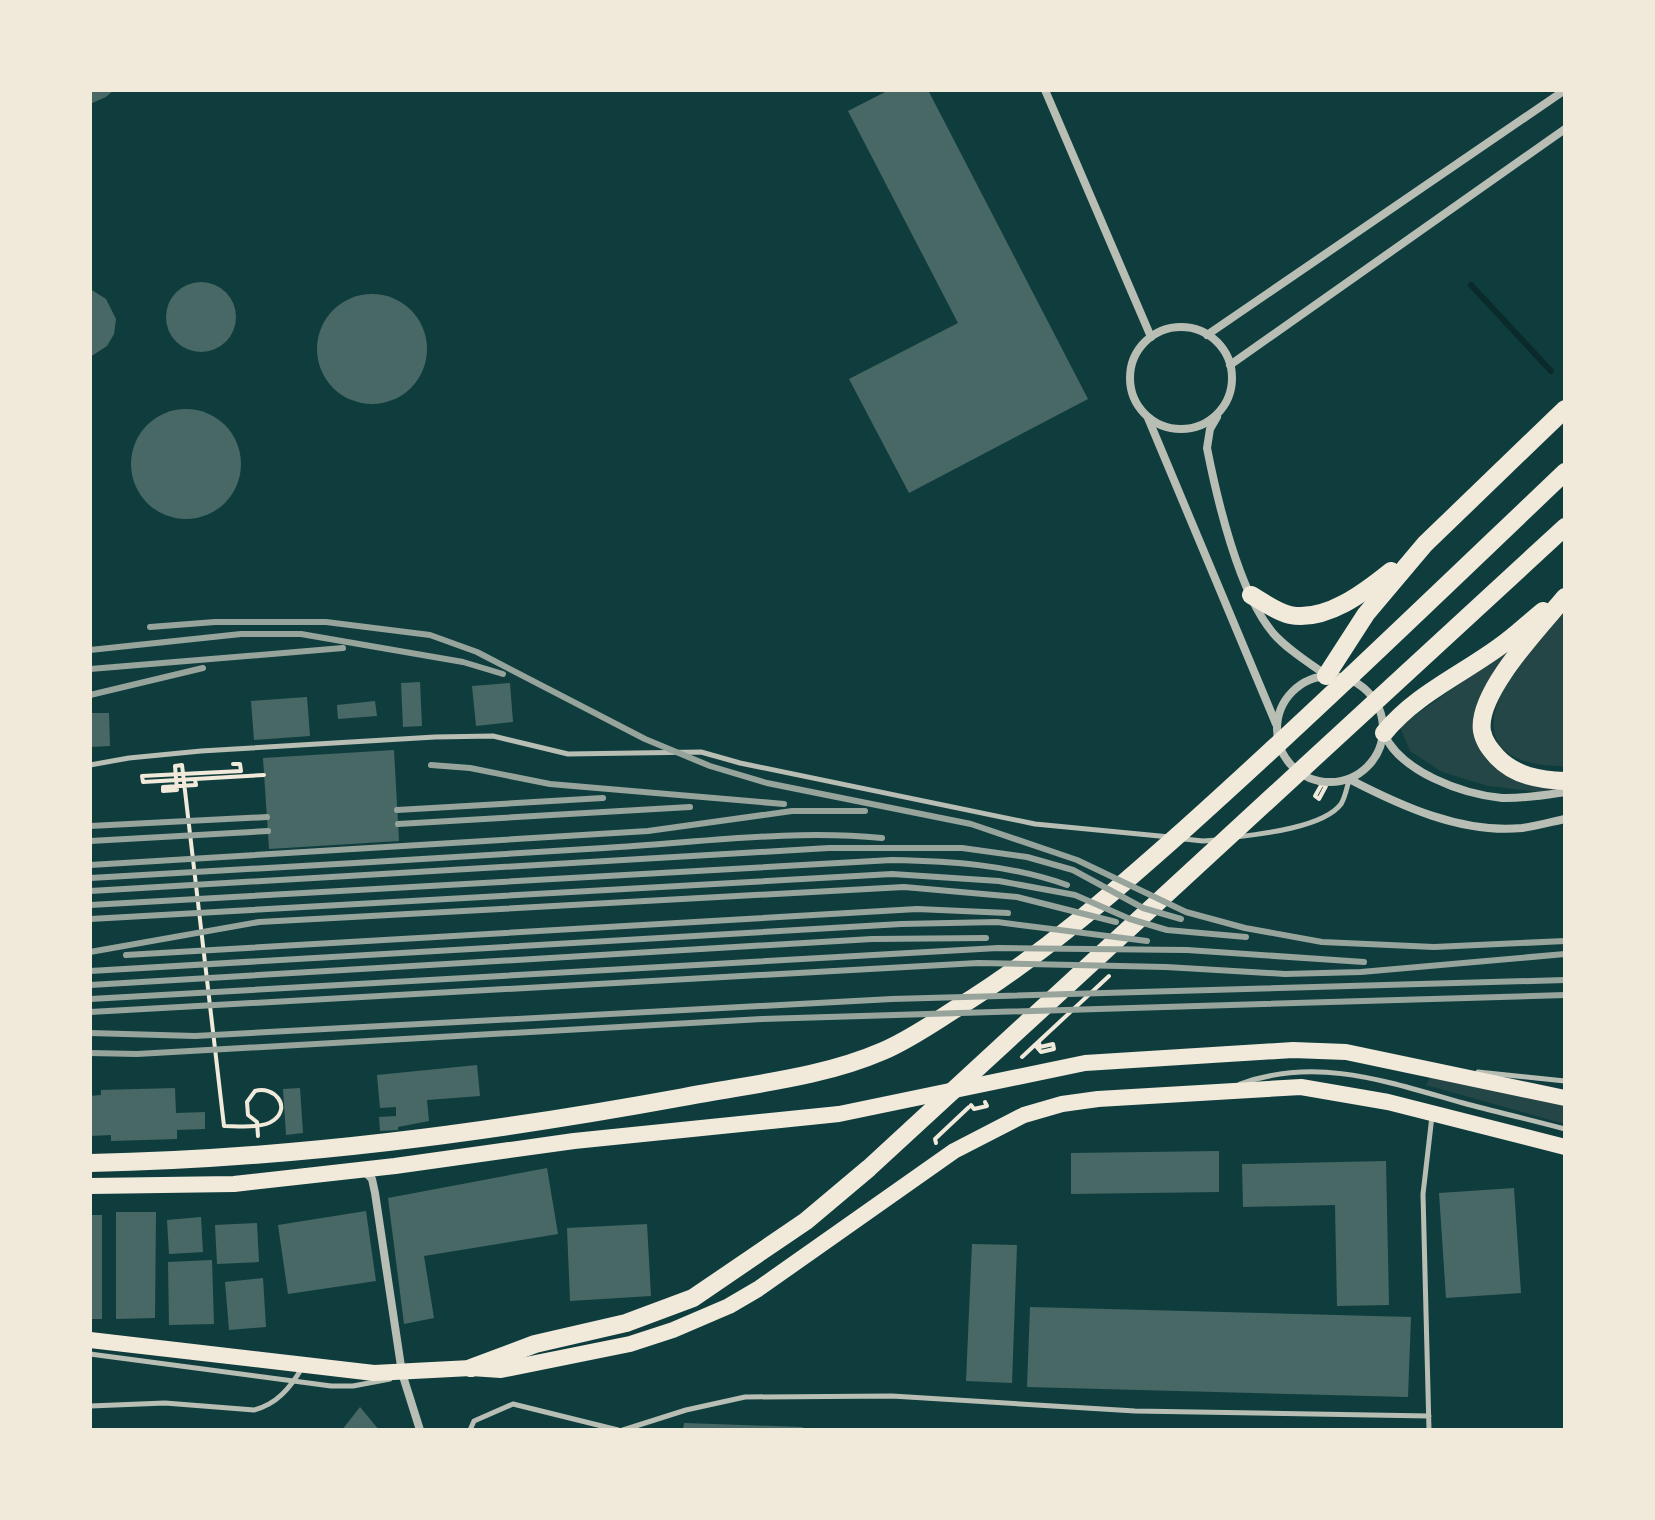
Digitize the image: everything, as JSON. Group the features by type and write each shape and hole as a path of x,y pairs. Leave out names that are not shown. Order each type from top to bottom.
{"highway":[{"path":"1251,595 1290,615 1312,615 1347,603 1425,544 1565,409"},
{"path":"90,1163 238,1158 392,1143 592,1113 804,1076 884,1050 933,1024 1003,980 1072,928 1232,787 1565,472"},
{"path":"471,1368 535,1344 626,1323 693,1298 806,1221 869,1168 1565,527"},
{"path":"1326,676 1366,614 1425,544"},
{"path":"1384,733 1400,713 1417,699 1501,646 1565,589"},
{"path":"1565,597 1494,688 1481,729 1487,746 1501,761 1524,775 1565,781"},
{"path":"90,1186 234,1184 574,1141 839,1114 1085,1063 1293,1050 1346,1052 1565,1098"},
{"path":"90,1340 374,1373 471,1368 501,1370 630,1344 729,1306 954,1151 1024,1115 1062,1104 1098,1099 1301,1087 1432,1112 1565,1147"}],"street":[{"path":"1045,90 1151,337"},
{"path":"1207,335 1565,90"},
{"path":"1230,365 1565,129"},
{"path":"1277,725 1148,418 1131,392 1132,361 1140,347 1164,330 1179,327 1207,335 1217,343 1230,365 1232,380 1223,407 1210,429 1207,448 1237,561 1271,631 1289,649 1326,676"},
{"path":"1148,418 1171,428 1196,427 1211,419 1223,407"},
{"path":"1384,733 1381,748 1363,772 1349,779 1322,783 1298,772 1285,759 1278,743 1277,725 1287,697 1312,679 1344,677 1361,685 1378,706 1389,746 1430,777 1465,790 1502,798 1565,792"},
{"path":"1349,779 1378,794 1452,822 1488,828 1522,828 1565,819"},
{"path":"362,1169 372,1179 402,1373 420,1430"}],"lane":[{"path":"90,765 201,751 493,736 568,754 701,752 740,763 1035,824 1203,841 1274,833 1324,817 1341,804 1349,779"},
{"path":"1432,1068 1565,1081"},
{"path":"1220,1091 1276,1073 1321,1070 1399,1085 1565,1129"},
{"path":"1429,1430 1423,1194 1432,1112"},
{"path":"90,1354 294,1382 353,1386 383,1382 402,1373"},
{"path":"90,1406 165,1403 254,1410 273,1402 294,1382 303,1365"},
{"path":"470,1430 474,1421 513,1404 621,1430 686,1410 745,1397 892,1396 1135,1411 1429,1416"}],"path":[{"path":"226,764 240,764 241,771 142,776 143,782 264,775"},
{"path":"195,780 196,785 174,786 163,787 163,791 177,790 175,766 182,765 224,1126 273,1121 278,1117 281,1104 268,1090 255,1091 247,1102 248,1115 257,1122 258,1138"},
{"path":"1014,1065 1114,971"},
{"path":"940,1151 935,1139 971,1105"}],"shaded area":[{"path":"1565,612 1565,766 1541,765 1507,753 1498,742 1494,729 1495,713 1517,665"},
{"path":"1518,641 1488,685 1481,749 1565,787 1540,792 1488,786 1442,772 1410,751 1400,727"},
{"path":"1432,1074 1565,1104 1565,1124 1426,1085"}],"building":[{"path":"90,90 114,90 90,104"},
{"path":"889,90 928,90 1088,399 909,493 849,379 958,323 848,111"},
{"path":"201,282 220,288 230,298 236,317 230,336 220,346 201,352 182,346 172,336 166,317 172,298 182,288"},
{"path":"90,289 106,299 116,319 114,334 107,346 90,357"},
{"path":"372,294 393,298 411,310 423,328 427,349 423,370 411,388 393,400 372,404 351,400 333,388 321,370 317,349 321,328 333,310 351,298"},
{"path":"186,409 207,413 225,425 237,443 241,464 237,485 225,503 207,515 186,519 165,515 147,503 135,485 131,464 135,443 147,425 165,413"},
{"path":"420,682 422,726 403,727 401,683"},
{"path":"510,683 513,722 476,726 472,686"},
{"path":"307,697 310,736 254,740 251,701"},
{"path":"375,701 377,716 338,719 337,705"},
{"path":"90,713 109,713 110,746 90,747"},
{"path":"394,750 399,841 269,849 263,758"},
{"path":"477,1065 480,1096 427,1100 429,1121 398,1127 398,1130 380,1131 379,1117 396,1116 396,1107 380,1108 377,1075"},
{"path":"175,1088 176,1113 205,1112 205,1129 177,1130 177,1139 111,1141 111,1135 90,1136 90,1096 101,1095 101,1090"},
{"path":"300,1088 303,1133 286,1135 283,1089"},
{"path":"1219,1151 1219,1192 1071,1194 1071,1153"},
{"path":"1386,1161 1389,1305 1337,1306 1335,1205 1243,1207 1242,1164"},
{"path":"547,1168 558,1234 424,1256 434,1318 404,1324 388,1198"},
{"path":"1514,1188 1521,1293 1446,1298 1439,1193"},
{"path":"366,1211 376,1281 288,1294 278,1225"},
{"path":"116,1212 156,1212 155,1318 116,1319"},
{"path":"90,1215 102,1215 102,1319 90,1319"},
{"path":"201,1217 203,1252 169,1254 167,1220"},
{"path":"257,1223 259,1262 217,1264 215,1225"},
{"path":"647,1224 651,1296 570,1301 567,1228"},
{"path":"972,1244 1017,1245 1012,1383 966,1381"},
{"path":"212,1260 214,1324 169,1325 168,1262"},
{"path":"263,1278 266,1327 229,1330 225,1282"},
{"path":"1030,1307 1411,1317 1408,1397 1027,1387"},
{"path":"360,1407 379,1430 342,1430"},
{"path":"684,1423 803,1427 803,1430 683,1430"}],"waterway":[{"path":"1471,285 1551,371"}],"railway":[{"path":"150,627 215,622 326,622 430,635 477,652 645,739 710,766 767,783 971,824 1077,860 1186,912 1245,928 1322,942 1434,947 1565,941"},
{"path":"90,650 241,634 301,634 463,662 503,674"},
{"path":"90,669 343,648"},
{"path":"90,695 203,668"},
{"path":"431,765 470,768 550,784 784,804"},
{"path":"397,810 603,798"},
{"path":"398,824 690,807"},
{"path":"90,865 648,831 792,811 865,811"},
{"path":"90,826 267,817"},
{"path":"90,841 268,831"},
{"path":"90,878 778,836 882,838"},
{"path":"90,891 829,848 962,848 1027,857 1073,870 1143,908 1181,919"},
{"path":"90,905 892,860 981,865 1067,885"},
{"path":"90,919 892,874 999,881 1075,895 1130,919 1167,930 1246,937"},
{"path":"90,952 259,922 904,887 1017,897 1116,922"},
{"path":"126,955 917,909 1008,913"},
{"path":"90,971 901,924 997,922 1147,941"},
{"path":"90,985 872,939 986,938"},
{"path":"90,999 998,948 1187,950 1364,962"},
{"path":"90,1012 978,963 1166,967 1285,974 1361,972 1565,954"},
{"path":"90,1033 195,1036 892,999 1565,980"},
{"path":"90,1053 137,1054 762,1019 1565,995"}]}
